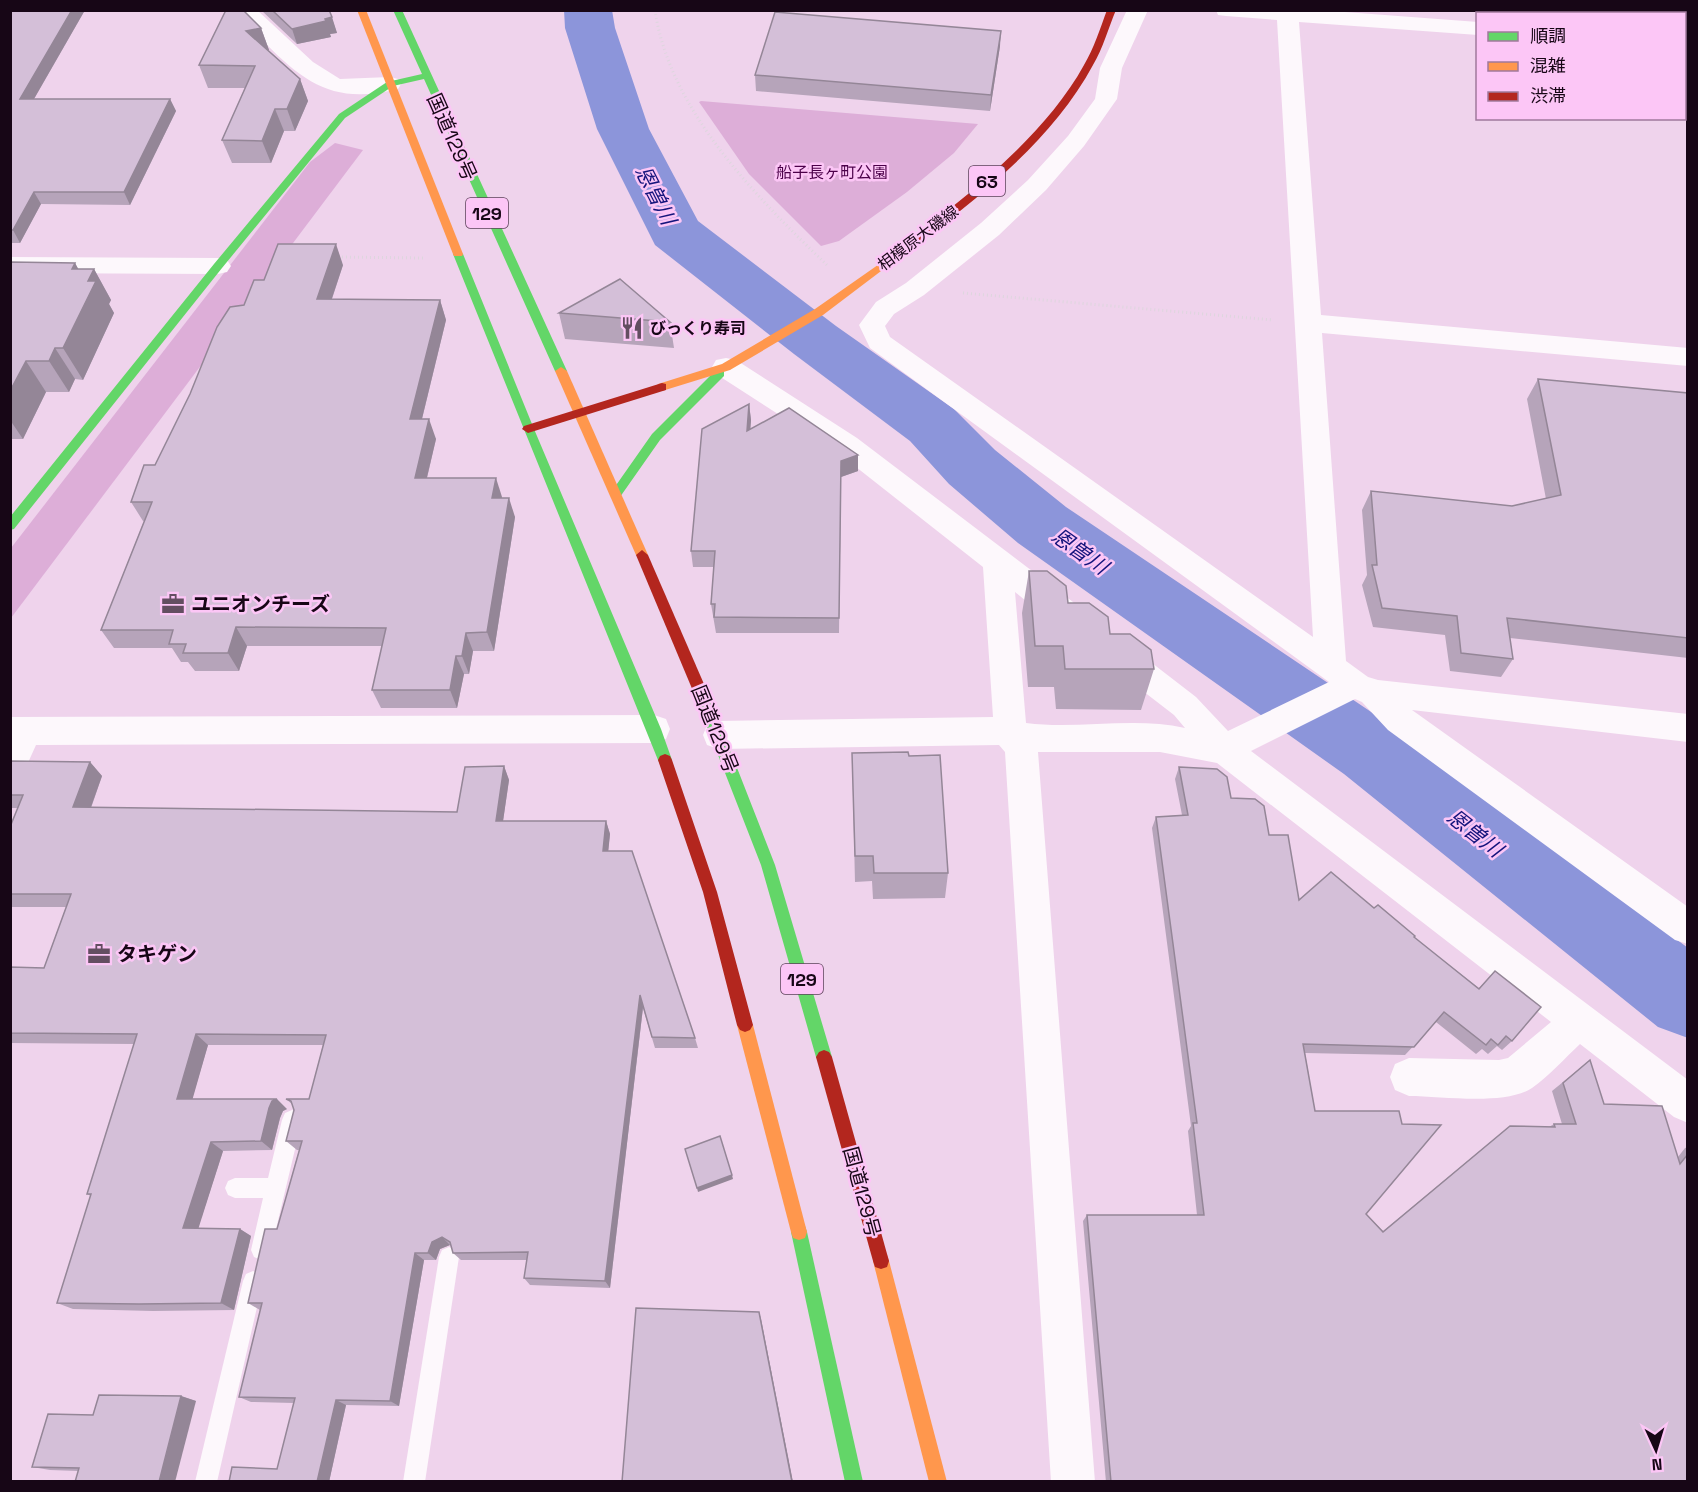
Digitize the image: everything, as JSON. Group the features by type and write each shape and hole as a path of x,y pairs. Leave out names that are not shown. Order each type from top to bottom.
{"main road":[{"name":"国道129号","path":"361,10 528,429 654,729 710,892 795,1214 854,1482"},
{"name":"国道129号","path":"397,10 578,415 616,494 719,735 772,877 865,1199 938,1482"},
{"name":"相模原大磯線","path":"731,364 819,312 958,209 1038,134 1085,72 1112,10"},
{"path":"10,526 218,266 342,116 390,84 425,76"},
{"path":"616,494 656,436 731,364"},
{"name":"63","path":"528,429 578,415 731,364"}],"street":[{"path":"244,10 284,49 320,78 342,87 390,84"},
{"path":"1138,10 1111,68 1106,99 1076,141 1037,185 990,229 915,289 885,308 872,325 879,342 1688,928"},
{"path":"1226,10 1476,29"},
{"path":"1287,13 1306,316 1309,323 1352,683"},
{"path":"10,265 218,266"},
{"path":"1309,323 1688,357"},
{"path":"731,364 847,445 998,561 1185,706 1230,746 1579,1021 1688,1104"},
{"path":"998,561 1010,734 1020,749 1073,1482"},
{"path":"719,735 999,730 1027,738 1163,738 1206,749 1230,746 1352,683 1688,728"},
{"path":"10,766 18,731 654,729"},
{"path":"1409,1077 1499,1079 1518,1075 1579,1021"}],"lane":[{"path":"206,1482 292,1119"},
{"path":"235,1188 275,1188"},
{"path":"414,1482 449,1257"}],"path":[{"path":"655,10 657,27 682,92 717,148 789,228 831,269"},
{"path":"328,257 460,258"},
{"path":"915,289 1309,323"}],"green space":[{"name":"船子長ヶ町公園","path":"699,102 978,124 954,153 907,192 839,241 821,246 749,174"},
{"path":"335,143 363,150 11,618 11,548 310,162"}],"building":[{"path":"10,10 72,10 20,99 170,99 124,192 34,192 13,230 10,230"},
{"path":"226,10 243,10 261,28 246,31 300,79 287,109 275,109 262,141 222,140 255,66 199,65"},
{"path":"272,10 329,10 332,17 325,19 326,21 292,29"},
{"path":"775,12 1001,31 991,95 755,75"},
{"path":"278,244 336,244 317,299 440,300 410,419 429,419 415,478 496,478 492,498 509,498 487,632 466,633 462,656 456,656 450,690 372,690 386,628 236,627 228,653 183,653 186,644 169,644 173,630 101,630 152,502 131,502 144,465 155,465 190,394 217,327 230,307 244,305 254,280 264,280"},
{"path":"10,262 75,263 72,269 94,269 88,281 96,281 63,348 55,348 49,361 26,361 10,391"},
{"path":"620,279 670,322 559,313"},
{"path":"1538,379 1688,393 1688,638 1507,618 1513,659 1461,653 1457,616 1382,608 1372,565 1377,565 1371,491 1512,506 1561,495"},
{"path":"749,404 747,431 789,408 858,455 841,461 839,618 714,617 715,604 711,604 715,551 691,551 702,429"},
{"path":"1029,571 1047,571 1066,586 1068,603 1089,603 1108,617 1110,634 1130,634 1151,650 1154,669 1065,669 1063,646 1035,646"},
{"path":"908,752 909,756 940,755 948,873 874,873 873,856 855,856 852,753"},
{"path":"11,761 90,762 73,807 457,812 465,767 504,766 496,821 606,821 603,851 632,851 695,1038 652,1037 640,995 605,1281 524,1278 528,1252 453,1253 450,1242 442,1237 432,1242 428,1253 415,1253 390,1401 336,1400 317,1482 229,1482 232,1467 277,1469 295,1398 239,1397 262,1303 248,1303 265,1229 277,1229 302,1141 286,1141 294,1110 291,1101 286,1099 309,1099 326,1035 196,1034 177,1099 277,1099 272,1101 269,1108 261,1141 211,1142 183,1228 240,1229 221,1303 57,1303 91,1194 87,1194 137,1034 10,1033 10,967 44,968 71,894 10,894 10,827 23,795 10,795"},
{"path":"1179,767 1217,769 1227,777 1231,798 1255,799 1264,806 1269,835 1288,835 1299,900 1331,872 1374,908 1378,905 1479,989 1495,971 1541,1007 1512,1041 1506,1036 1498,1045 1491,1039 1486,1045 1444,1012 1414,1047 1303,1044 1315,1111 1399,1111 1402,1124 1441,1125 1366,1214 1383,1232 1510,1126 1555,1127 1554,1124 1576,1124 1563,1083 1590,1060 1604,1104 1662,1106 1680,1164 1688,1154 1688,1482 1111,1482 1087,1215 1204,1215 1193,1123 1197,1123 1156,817 1188,815"},
{"path":"720,1136 732,1175 697,1188 685,1149"},
{"path":"636,1308 759,1312 792,1482 622,1482"},
{"path":"99,1395 181,1396 159,1482 75,1482 79,1468 32,1467 48,1414 93,1415"}],"waterway":[{"name":"恩曽川","path":"588,10 590,28 623,129 675,232 815,340 932,425 972,467 1042,525 1371,752 1688,999"}],"traffic: fast":[{"path":"397,10 561,371"},
{"path":"10,526 218,266 342,116 390,84 425,76"},
{"path":"458,254 665,760"},
{"path":"616,494 656,437 720,373"},
{"path":"700,691 768,865 824,1057"},
{"path":"799,1232 854,1482"}],"traffic: slow":[{"path":"361,10 458,254"},
{"path":"662,387 726,367 819,312 885,263"},
{"path":"561,371 642,555"},
{"path":"745,1025 799,1232"},
{"path":"881,1261 938,1482"}],"traffic: jam":[{"path":"885,263 967,200 1042,128 1084,73 1112,10"},
{"path":"528,429 662,387"},
{"path":"642,555 700,691"},
{"path":"665,760 710,892 745,1025"},
{"path":"824,1057 881,1261"}],"place":[{"name":"びっくり寿司","path":"632,328"},
{"name":"ユニオンチーズ","path":"173,604"},
{"name":"タキゲン","path":"99,954"}]}
